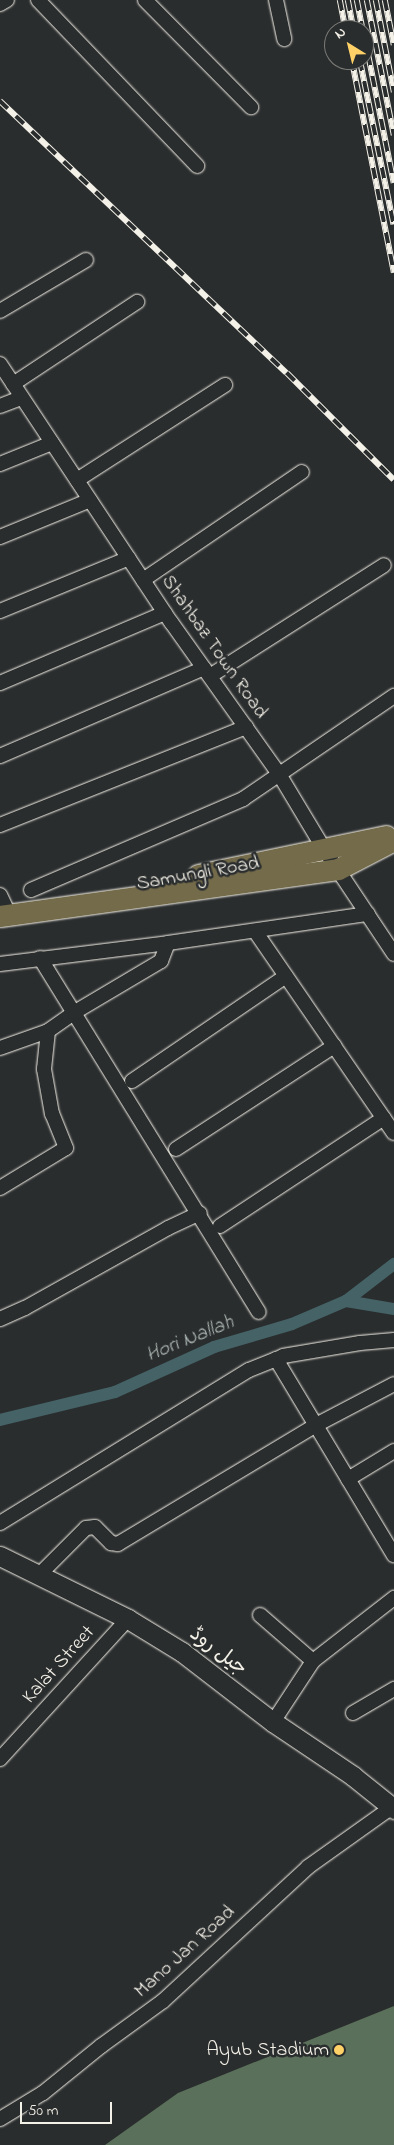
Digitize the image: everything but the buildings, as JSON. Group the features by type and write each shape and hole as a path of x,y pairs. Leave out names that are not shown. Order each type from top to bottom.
{"main road":[{"name":"Samungli Road","path":"3,907 181,878 394,834"},
{"path":"3,907 338,869 394,840"},
{"name":"جیل روڈ","path":"0,1556 128,1619 182,1652 273,1722 353,1776 393,1808"}],"street":[{"path":"0,4 6,0"},
{"path":"38,0 196,166"},
{"path":"145,0 251,107"},
{"path":"276,0 284,39"},
{"path":"0,311 86,260"},
{"path":"13,384 137,302"},
{"name":"Shahbaz Town Road","path":"0,364 143,580 279,774 324,849 394,954"},
{"path":"77,480 225,385"},
{"path":"0,406 21,398"},
{"path":"0,464 52,443"},
{"path":"143,580 302,472"},
{"path":"0,537 90,500"},
{"path":"0,611 129,558"},
{"path":"0,756 207,672 384,565"},
{"path":"0,683 166,613"},
{"path":"31,890 243,799 394,696"},
{"path":"0,825 246,727"},
{"path":"0,964 168,943 368,914"},
{"path":"255,931 394,1133"},
{"path":"0,1048 48,1031 75,1012 161,961 168,943"},
{"path":"40,958 200,1213 259,1312"},
{"path":"132,1080 286,976"},
{"path":"0,1188 66,1148 52,1114 44,1069 48,1031"},
{"path":"176,1149 334,1046"},
{"path":"220,1226 384,1118"},
{"path":"0,1319 25,1308 168,1228 200,1213"},
{"path":"0,1523 197,1400 249,1370 276,1359 360,1342 394,1340"},
{"path":"276,1359 394,1555"},
{"path":"38,1576 86,1528 95,1528 111,1543 118,1544 316,1426 394,1384"},
{"path":"348,1479 394,1451"},
{"path":"273,1722 313,1661 394,1598"},
{"path":"260,1615 313,1661"},
{"name":"Kalat Street","path":"0,1759 128,1619"},
{"path":"353,1713 394,1689"},
{"name":"Mano Jan Road","path":"0,2119 44,2093 101,2046 163,2002 308,1867 393,1808"}],"green space":[{"name":"Ayub Stadium","path":"394,2006 394,2145 105,2145 178,2093"}],"waterway":[{"path":"346,1301 394,1264"},
{"name":"Hori Nallah","path":"0,1420 115,1392 214,1347 292,1324 346,1301 394,1309"}],"railway":[{"path":"340,0 344,20"},
{"path":"348,0 352,20"},
{"path":"357,0 361,20"},
{"path":"367,0 394,135"},
{"path":"376,0 394,92"},
{"path":"385,0 394,45"},
{"path":"354,70 394,273"},
{"path":"362,70 394,225"},
{"path":"371,70 394,183"},
{"path":"0,101 287,373 394,480"}],"place":[{"name":"Ayub Stadium","path":"339,2050"}]}
